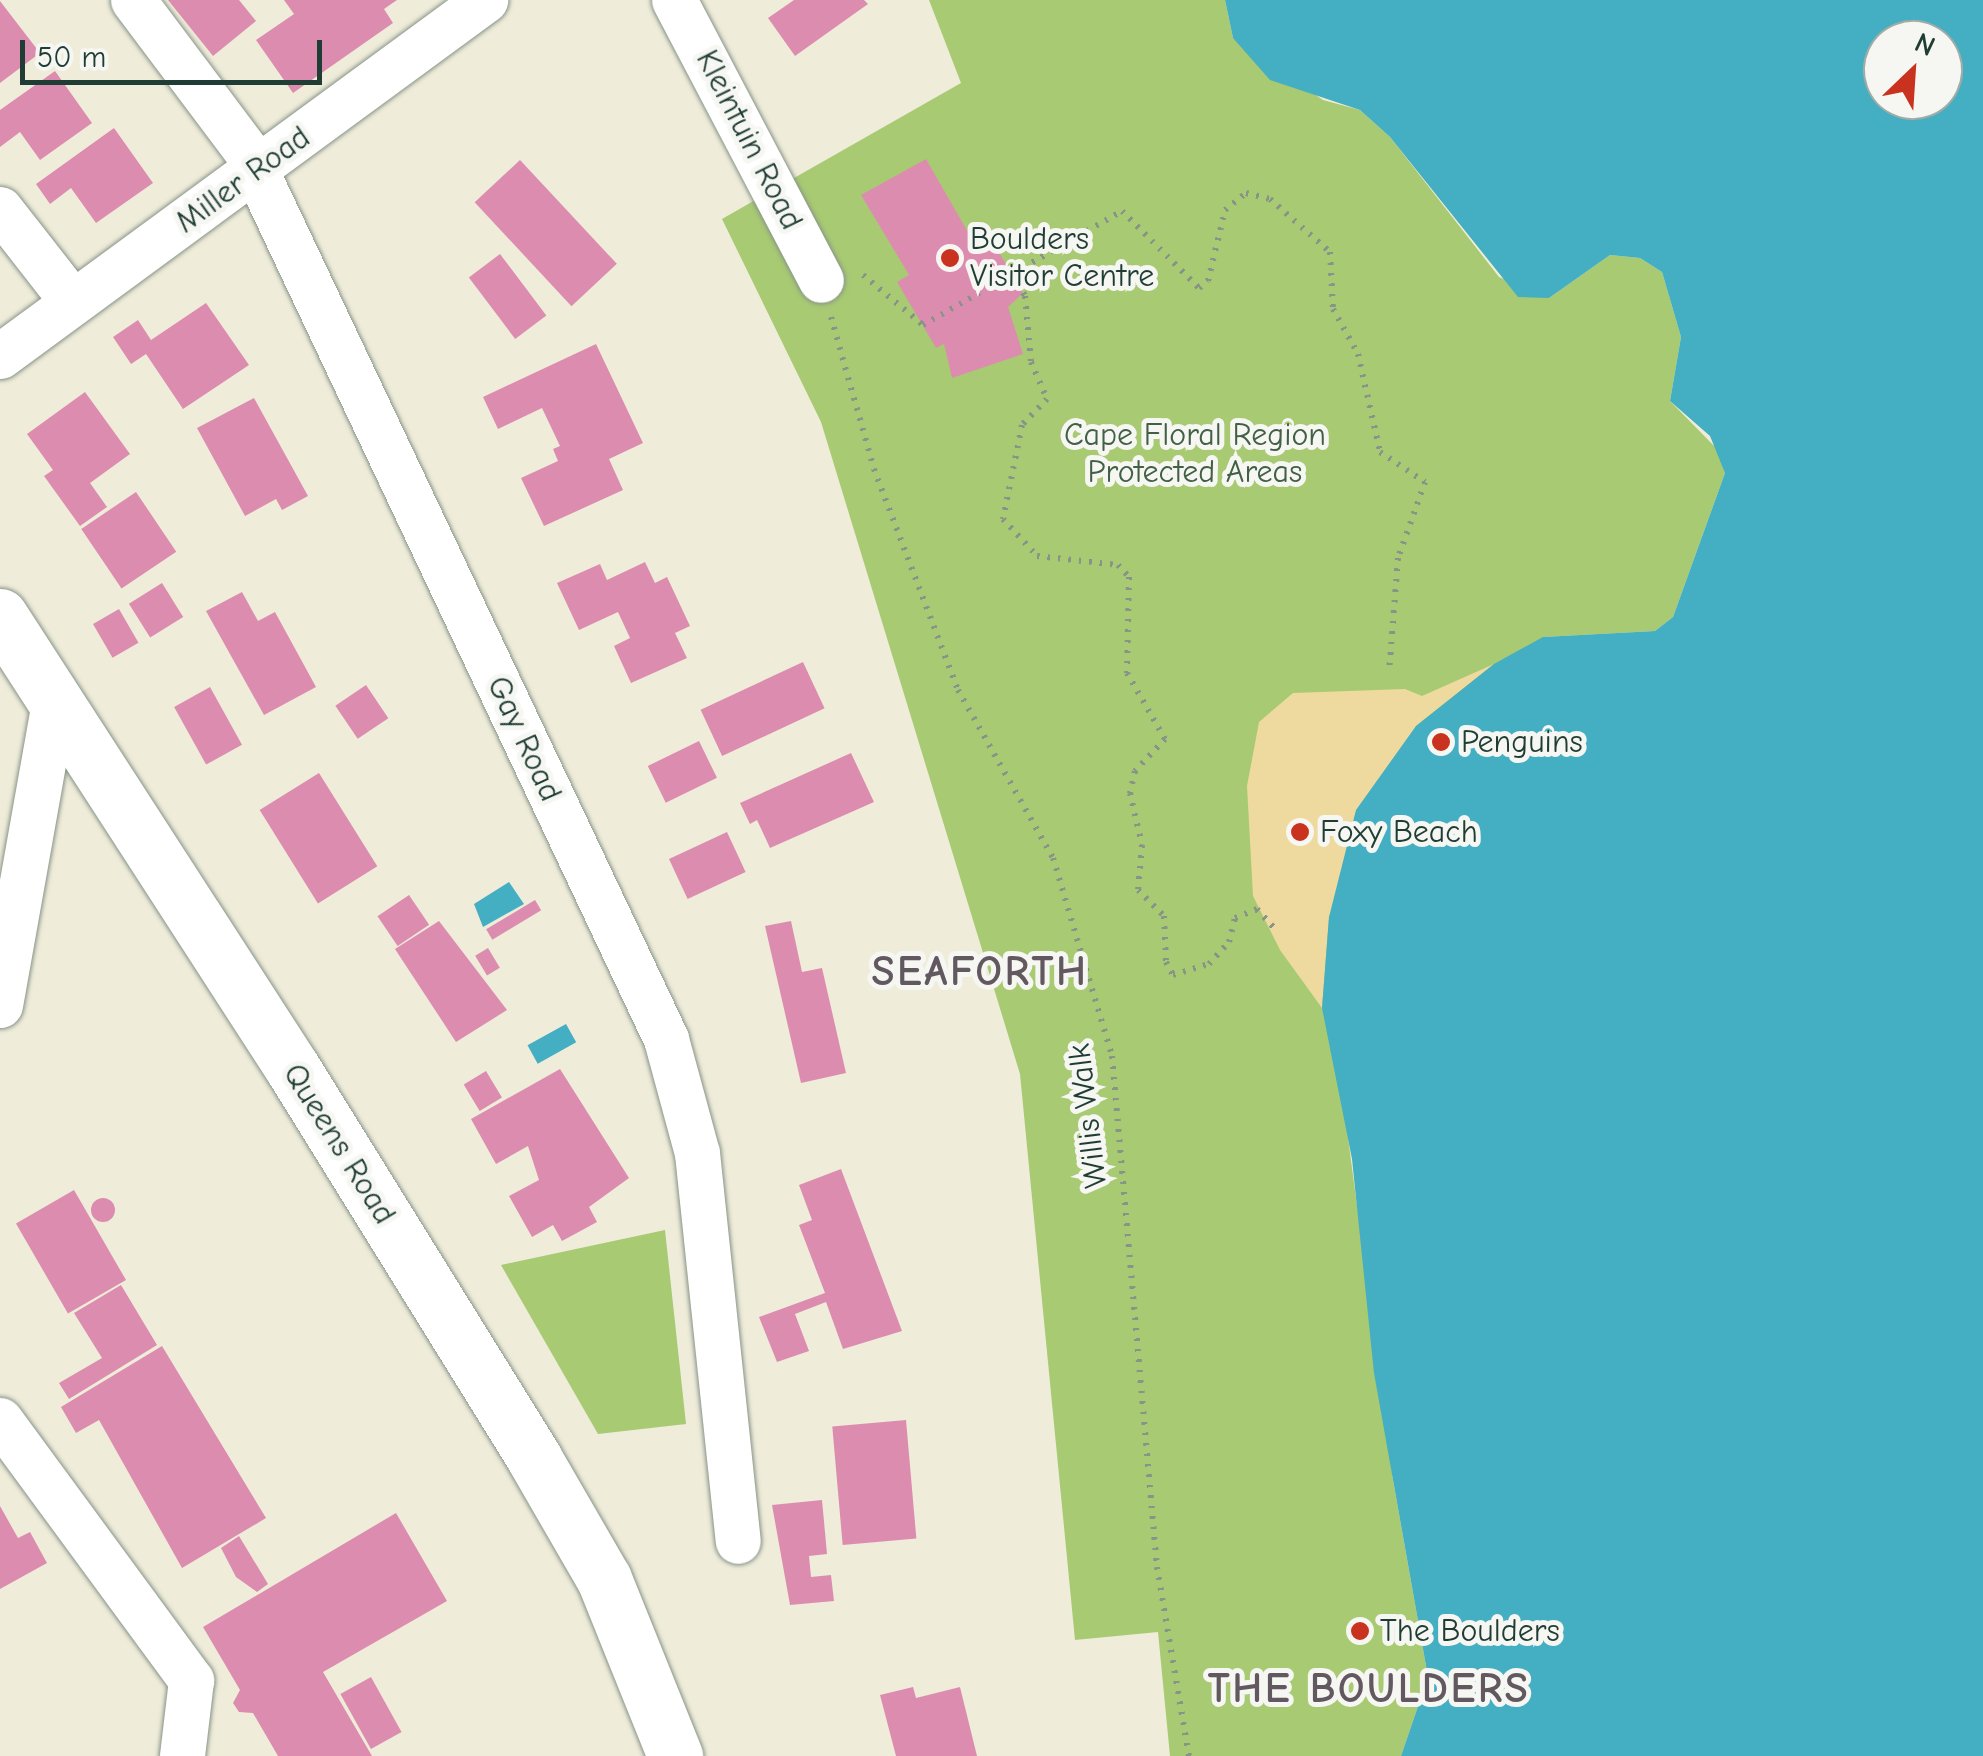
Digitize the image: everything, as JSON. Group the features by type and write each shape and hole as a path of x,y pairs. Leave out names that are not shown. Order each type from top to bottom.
{"main road":[{"name":"Queens Road","path":"0,616 55,697 534,1458 604,1579 651,1686 675,1756"}],"street":[{"name":"Gay Road","path":"133,0 257,173 666,1039 697,1153 738,1541"},
{"name":"Miller Road","path":"0,356 71,300 257,173 485,0"},
{"name":"Kleintuin Road","path":"674,0 821,280"},
{"path":"0,208 71,300"},
{"path":"0,1005 55,697"},
{"path":"0,1420 191,1680 182,1756"}],"path":[{"path":"821,280 858,271 923,325 1122,212 1199,288 1208,281 1225,210 1246,192 1270,199 1330,252 1333,310 1358,354 1380,452 1424,482 1398,558 1389,673"},
{"path":"1012,275 1024,296 1030,362 1048,399 1022,425 1003,519 1037,556 1118,565 1128,577 1127,673 1164,739 1136,772 1130,793 1142,845 1138,890 1164,916 1166,962 1173,974 1208,964 1229,942 1235,918 1257,909 1278,932"},
{"name":"Willis Walk","path":"821,280 874,469 958,690 1052,858 1112,1056 1158,1567 1189,1756"}],"green space":[{"name":"Cape Floral Region Protected Areas","path":"929,0 1225,0 1233,38 1323,100 1360,110 1390,137 1499,277 1549,298 1610,255 1640,258 1662,272 1681,337 1670,401 1721,453 1725,473 1673,617 1655,631 1543,637 1346,1122 1393,1480 1428,1677 1401,1756 1170,1756 1158,1632 1075,1640 1020,1074 821,422 722,219 961,83"},
{"path":"665,1230 686,1424 598,1434 501,1265"}],"sand":[{"name":"Foxy Beach","path":"1494,664 1416,726 1329,917 1322,1008 1280,950 1253,896 1247,786 1259,722 1293,693 1405,689 1422,696"}],"water":[{"path":"1225,0 1983,0 1983,1756 1401,1756 1428,1677 1374,1373 1352,1159 1322,1008 1329,917 1356,810 1416,726 1494,664 1543,637 1655,631 1673,617 1725,473 1710,436 1670,401 1681,337 1662,272 1640,258 1610,255 1549,298 1518,297 1390,137 1360,110 1270,80 1233,38"},
{"path":"509,882 524,904 483,927 474,904"},
{"path":"566,1024 576,1042 538,1064 528,1045"}],"building":[{"path":"168,0 239,0 256,21 213,56"},
{"path":"284,0 397,0 384,9 393,23 293,93 256,40 294,14"},
{"path":"794,0 864,0 868,4 795,56 768,18"},
{"path":"0,1 40,53 0,83"},
{"path":"55,71 92,123 40,160 20,132 0,147 0,110"},
{"path":"114,128 153,183 96,223 71,188 50,204 36,184"},
{"name":"Boulders Visitor Centre","path":"926,159 973,241 987,232 1023,293 1008,307 1023,354 952,378 944,344 936,348 897,282 909,275 861,195"},
{"path":"520,160 617,264 571,306 475,202"},
{"path":"500,254 546,315 515,339 469,277"},
{"path":"206,303 249,365 183,409 146,354 131,364 113,337 138,320 151,340"},
{"path":"596,344 643,443 609,459 623,490 544,526 521,478 558,461 553,449 560,446 542,408 498,429 483,397"},
{"path":"85,392 130,454 90,483 107,507 80,526 44,476 53,470 27,434"},
{"path":"254,398 308,496 282,510 276,499 245,516 197,428"},
{"path":"136,492 176,552 122,589 81,529"},
{"path":"645,562 655,583 667,577 690,626 675,633 687,658 631,683 614,646 630,638 618,612 579,630 557,583 600,564 607,580"},
{"path":"162,583 183,617 150,638 129,604"},
{"path":"242,592 258,621 275,612 316,687 264,715 206,611"},
{"path":"119,609 138,643 113,658 93,624"},
{"path":"803,662 825,708 722,756 701,710"},
{"path":"366,685 388,718 358,739 335,706"},
{"path":"210,687 242,745 206,765 174,707"},
{"path":"699,741 717,778 666,803 648,766"},
{"path":"851,753 874,802 770,848 757,820 750,824 740,803"},
{"path":"319,773 377,866 318,903 260,810"},
{"path":"727,832 746,872 688,899 669,859"},
{"path":"409,895 429,925 398,946 377,916"},
{"path":"535,900 541,910 492,940 486,929"},
{"path":"439,921 507,1010 456,1042 395,949"},
{"path":"791,921 802,972 822,968 846,1073 801,1083 765,926"},
{"path":"488,948 500,968 487,975 475,956"},
{"path":"560,1069 629,1178 589,1207 597,1222 562,1241 553,1225 532,1237 509,1196 539,1180 528,1146 496,1164 471,1119"},
{"path":"486,1071 502,1098 480,1111 464,1084"},
{"path":"841,1169 902,1331 843,1349 826,1302 795,1314 809,1351 777,1362 759,1317 825,1293 799,1225 812,1220 799,1185"},
{"path":"74,1190 126,1280 68,1314 16,1224"},
{"path":"103,1198 115,1210 103,1222 91,1210"},
{"path":"121,1285 157,1345 69,1399 59,1383 102,1358 74,1313"},
{"path":"162,1346 266,1518 182,1568 99,1420 76,1433 61,1407"},
{"path":"906,1420 916,1539 843,1545 832,1426"},
{"path":"822,1500 827,1554 809,1556 811,1577 831,1575 834,1601 790,1605 772,1505"},
{"path":"0,1506 18,1538 30,1532 47,1563 0,1589"},
{"path":"396,1513 447,1601 323,1672 372,1756 278,1756 253,1713 239,1712 233,1703 240,1690 203,1627"},
{"path":"239,1536 268,1584 257,1592 236,1577 221,1548"},
{"path":"371,1677 402,1732 371,1749 340,1694"},
{"path":"913,1687 916,1698 960,1687 977,1756 896,1756 880,1695"}],"place":[{"name":"Boulders Visitor Centre","path":"950,258"},
{"name":"Penguins","path":"1441,742"},
{"name":"Foxy Beach","path":"1300,832"},
{"name":"The Boulders","path":"1360,1631"}],"district":[{"name":"SEAFORTH","path":"980,972"},
{"name":"THE BOULDERS","path":"1369,1689"}]}
